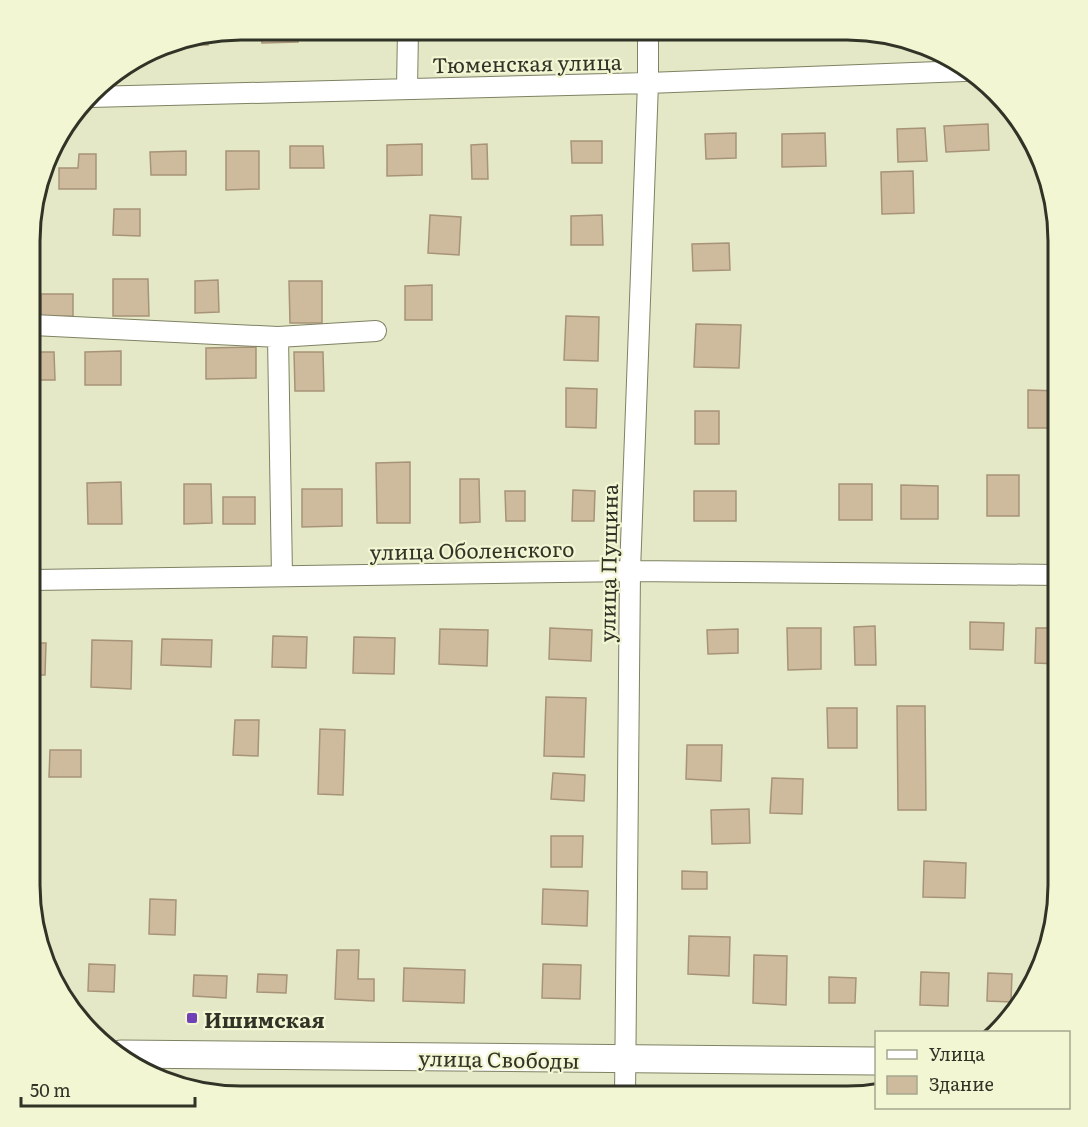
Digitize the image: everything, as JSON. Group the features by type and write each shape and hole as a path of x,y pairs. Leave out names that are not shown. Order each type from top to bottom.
{"street":[{"name":"улица Пущина","path":"625,1086 630,571 648,40"},
{"path":"407,89 408,41"},
{"name":"Тюменская улица","path":"102,97 648,83 953,71"},
{"path":"40,325 278,338 376,331"},
{"path":"278,338 282,576"},
{"name":"улица Оболенского","path":"41,580 630,571 1047,575"},
{"name":"улица Свободы","path":"132,1054 875,1061"}],"building":[{"path":"262,41 298,41 298,42 262,43"},
{"path":"988,124 989,150 946,152 944,126"},
{"path":"925,128 927,161 898,162 897,129"},
{"path":"736,133 736,158 706,159 705,134"},
{"path":"825,133 826,166 782,167 782,134"},
{"path":"571,141 602,141 602,163 572,163"},
{"path":"422,144 422,175 387,176 387,145"},
{"path":"487,144 488,179 472,179 471,145"},
{"path":"290,146 323,146 324,168 290,168"},
{"path":"186,151 186,175 151,175 150,152"},
{"path":"226,151 259,151 259,189 226,190"},
{"path":"79,154 96,154 96,189 59,189 59,168 78,168"},
{"path":"913,171 914,213 882,214 881,172"},
{"path":"114,209 140,209 140,236 113,235"},
{"path":"430,215 461,217 459,255 428,253"},
{"path":"602,215 603,245 571,245 571,216"},
{"path":"729,243 730,270 693,271 692,244"},
{"path":"113,279 148,279 149,316 113,316"},
{"path":"218,280 219,312 195,313 195,281"},
{"path":"289,281 322,281 322,323 290,323"},
{"path":"432,285 432,320 405,320 405,286"},
{"path":"41,294 73,294 73,316 41,317"},
{"path":"566,316 599,317 598,361 564,360"},
{"path":"696,324 741,325 739,368 694,367"},
{"path":"256,347 256,378 206,379 206,348"},
{"path":"121,351 121,385 85,385 85,352"},
{"path":"40,352 54,352 55,380 40,380"},
{"path":"294,352 323,352 324,391 295,391"},
{"path":"566,388 597,389 596,428 566,427"},
{"path":"1028,390 1047,391 1047,428 1028,428"},
{"path":"695,411 719,411 719,444 695,444"},
{"path":"410,462 410,523 377,523 376,463"},
{"path":"987,475 1019,475 1019,516 987,516"},
{"path":"460,479 479,479 480,522 460,523"},
{"path":"121,482 122,524 88,524 87,483"},
{"path":"184,484 211,484 212,523 184,524"},
{"path":"839,484 872,484 872,520 839,520"},
{"path":"901,485 938,486 938,519 901,519"},
{"path":"302,489 342,489 342,526 302,527"},
{"path":"573,490 595,491 594,521 572,521"},
{"path":"505,491 525,491 525,521 506,521"},
{"path":"694,491 736,491 736,521 694,521"},
{"path":"223,497 255,497 255,524 223,524"},
{"path":"970,622 1004,623 1003,650 970,649"},
{"path":"875,626 876,665 855,665 854,627"},
{"path":"550,628 592,630 591,661 549,659"},
{"path":"787,628 821,628 821,669 788,670"},
{"path":"1036,628 1047,628 1047,664 1035,663"},
{"path":"440,629 488,630 487,666 439,664"},
{"path":"738,629 738,653 708,654 707,630"},
{"path":"273,636 307,637 306,668 272,667"},
{"path":"354,637 395,638 394,674 353,673"},
{"path":"162,639 212,640 211,667 161,665"},
{"path":"92,640 132,641 131,689 91,687"},
{"path":"41,643 46,643 45,675 41,675"},
{"path":"546,697 586,698 584,757 544,756"},
{"path":"897,706 925,706 926,810 898,810"},
{"path":"827,708 857,708 857,748 828,748"},
{"path":"235,720 259,720 258,756 233,755"},
{"path":"320,729 345,730 343,795 318,794"},
{"path":"687,745 722,745 721,781 686,779"},
{"path":"50,750 81,750 81,777 49,777"},
{"path":"553,773 585,775 584,801 551,799"},
{"path":"772,778 803,779 802,814 770,813"},
{"path":"749,809 750,843 712,844 711,810"},
{"path":"551,836 583,836 582,867 551,867"},
{"path":"924,861 966,863 965,898 923,897"},
{"path":"682,871 707,872 707,889 682,889"},
{"path":"543,889 588,891 587,926 542,924"},
{"path":"150,899 176,900 175,935 149,934"},
{"path":"689,936 730,937 729,976 688,974"},
{"path":"337,950 359,950 358,979 374,979 374,1001 335,999"},
{"path":"754,955 787,956 786,1005 753,1003"},
{"path":"89,964 115,965 114,992 88,991"},
{"path":"543,964 581,965 580,999 542,998"},
{"path":"404,968 465,970 464,1003 403,1001"},
{"path":"921,972 949,973 948,1006 920,1005"},
{"path":"988,973 1012,974 1010,1002 987,1001"},
{"path":"258,974 287,975 286,993 257,992"},
{"path":"194,975 227,976 226,998 193,996"},
{"path":"829,977 856,978 855,1003 829,1003"}],"place":[{"name":"Ишимская","path":"192,1018"}]}
